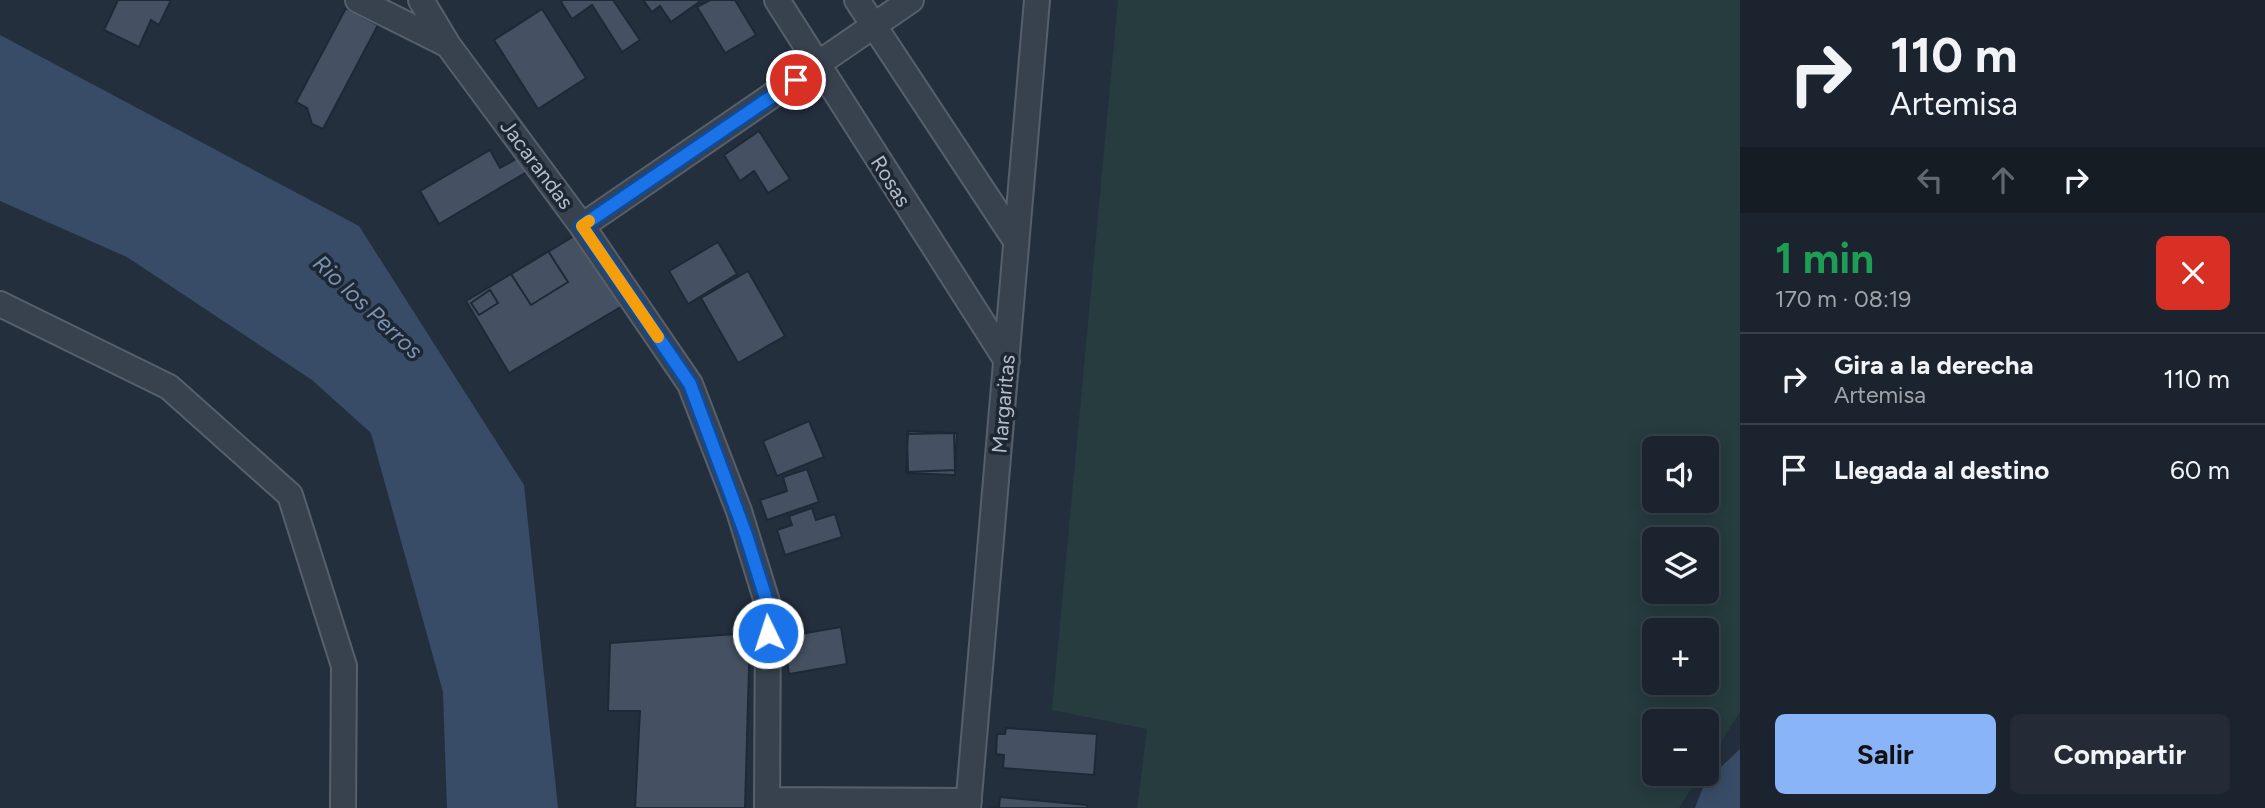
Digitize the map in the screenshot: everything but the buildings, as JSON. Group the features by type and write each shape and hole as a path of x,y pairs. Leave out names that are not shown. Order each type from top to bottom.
{"street":[{"path":"358,0 448,45"},
{"name":"Jacarandas","path":"421,0 448,45 582,226 690,384 738,511 768,605 768,804"},
{"name":"Rosas","path":"776,0 1007,361"},
{"path":"857,0 1016,241"},
{"path":"582,226 911,0"},
{"name":"Margaritas","path":"968,805 1037,0"},
{"path":"0,304 169,387 290,495 344,666 343,808"},
{"path":"768,804 968,805"}],"green space":[{"path":"1118,0 1740,0 1740,712 1719,745 1719,709 1642,709 1642,786 1693,786 1679,808 1137,808 1147,729 1052,710"}],"water":[{"name":"Rio los Perros","path":"0,35 359,226 524,485 558,808 447,808 443,692 371,433 312,380 127,257 0,201"},
{"path":"1740,749 1740,808 1695,808 1703,786 1719,786 1719,769"}],"slow traffic":[{"path":"589,221 582,226 658,337"}],"route":[{"path":"768,633 768,605 738,511 690,384 582,226 796,80"}]}
